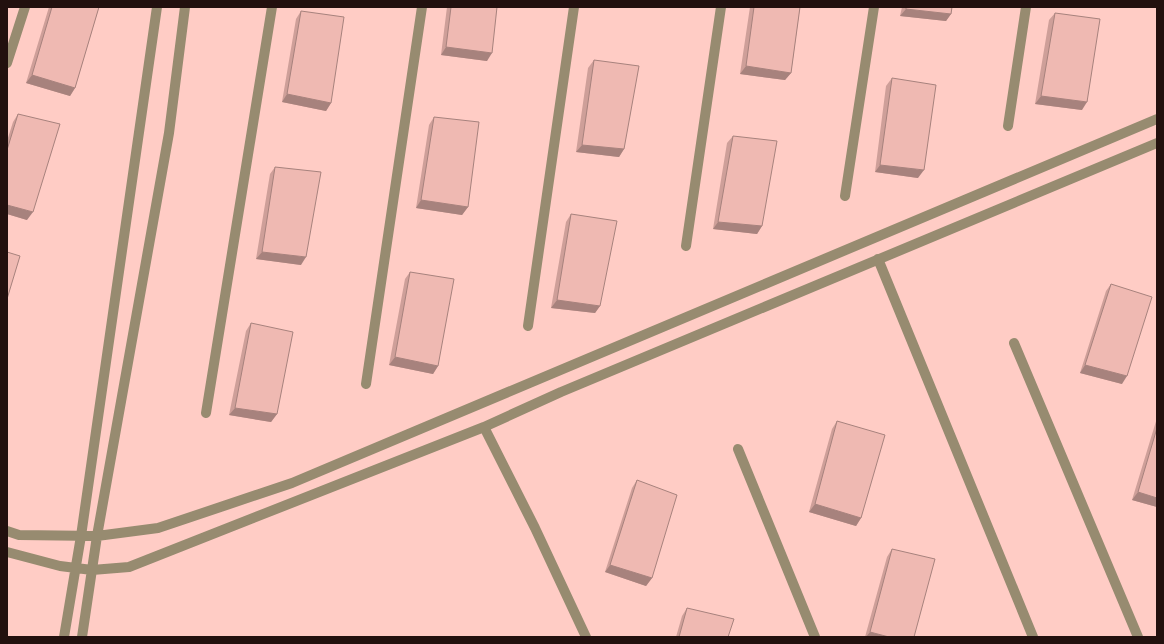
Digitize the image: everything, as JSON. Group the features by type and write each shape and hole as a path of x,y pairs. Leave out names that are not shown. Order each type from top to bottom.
{"street":[{"path":"7,63 25,7"},
{"path":"64,637 81,536 157,7"},
{"path":"82,637 97,536 168,133 185,7"},
{"path":"206,414 272,7"},
{"path":"366,384 422,7"},
{"path":"528,326 574,7"},
{"path":"686,246 721,7"},
{"path":"845,196 874,7"},
{"path":"1008,126 1026,7"},
{"path":"7,531 19,535 97,536 158,528 292,483 1157,119"},
{"path":"7,552 60,566 75,568 92,570 129,568 484,427 561,392 1157,143"},
{"path":"878,259 1033,637"},
{"path":"1014,343 1138,637"},
{"path":"484,427 586,637"},
{"path":"738,449 815,637"}],"shaded area":[{"path":"7,7 1157,7 1157,637 7,637"}],"building":[{"path":"52,7 99,7 75,88 32,75"},
{"path":"451,7 497,7 492,53 446,47"},
{"path":"754,7 800,7 791,73 746,66"},
{"path":"906,7 952,7 951,14 906,9"},
{"path":"301,11 344,17 331,103 287,94"},
{"path":"1055,13 1100,19 1087,102 1041,96"},
{"path":"594,60 639,66 624,149 582,145"},
{"path":"892,78 936,85 924,170 880,165"},
{"path":"18,114 60,124 33,212 7,205 7,150"},
{"path":"434,117 479,122 468,207 421,200"},
{"path":"733,136 777,141 762,226 718,222"},
{"path":"275,167 321,172 306,257 262,252"},
{"path":"571,214 617,221 600,306 557,300"},
{"path":"7,252 20,256 7,299"},
{"path":"410,272 454,279 438,366 395,357"},
{"path":"1111,284 1152,297 1127,376 1085,365"},
{"path":"251,323 293,332 277,414 235,408"},
{"path":"837,421 885,435 861,518 815,504"},
{"path":"1157,428 1157,498 1138,492"},
{"path":"637,480 677,495 652,578 610,565"},
{"path":"892,549 935,559 914,637 889,637 870,632"},
{"path":"687,608 734,619 728,637 679,637"}]}
